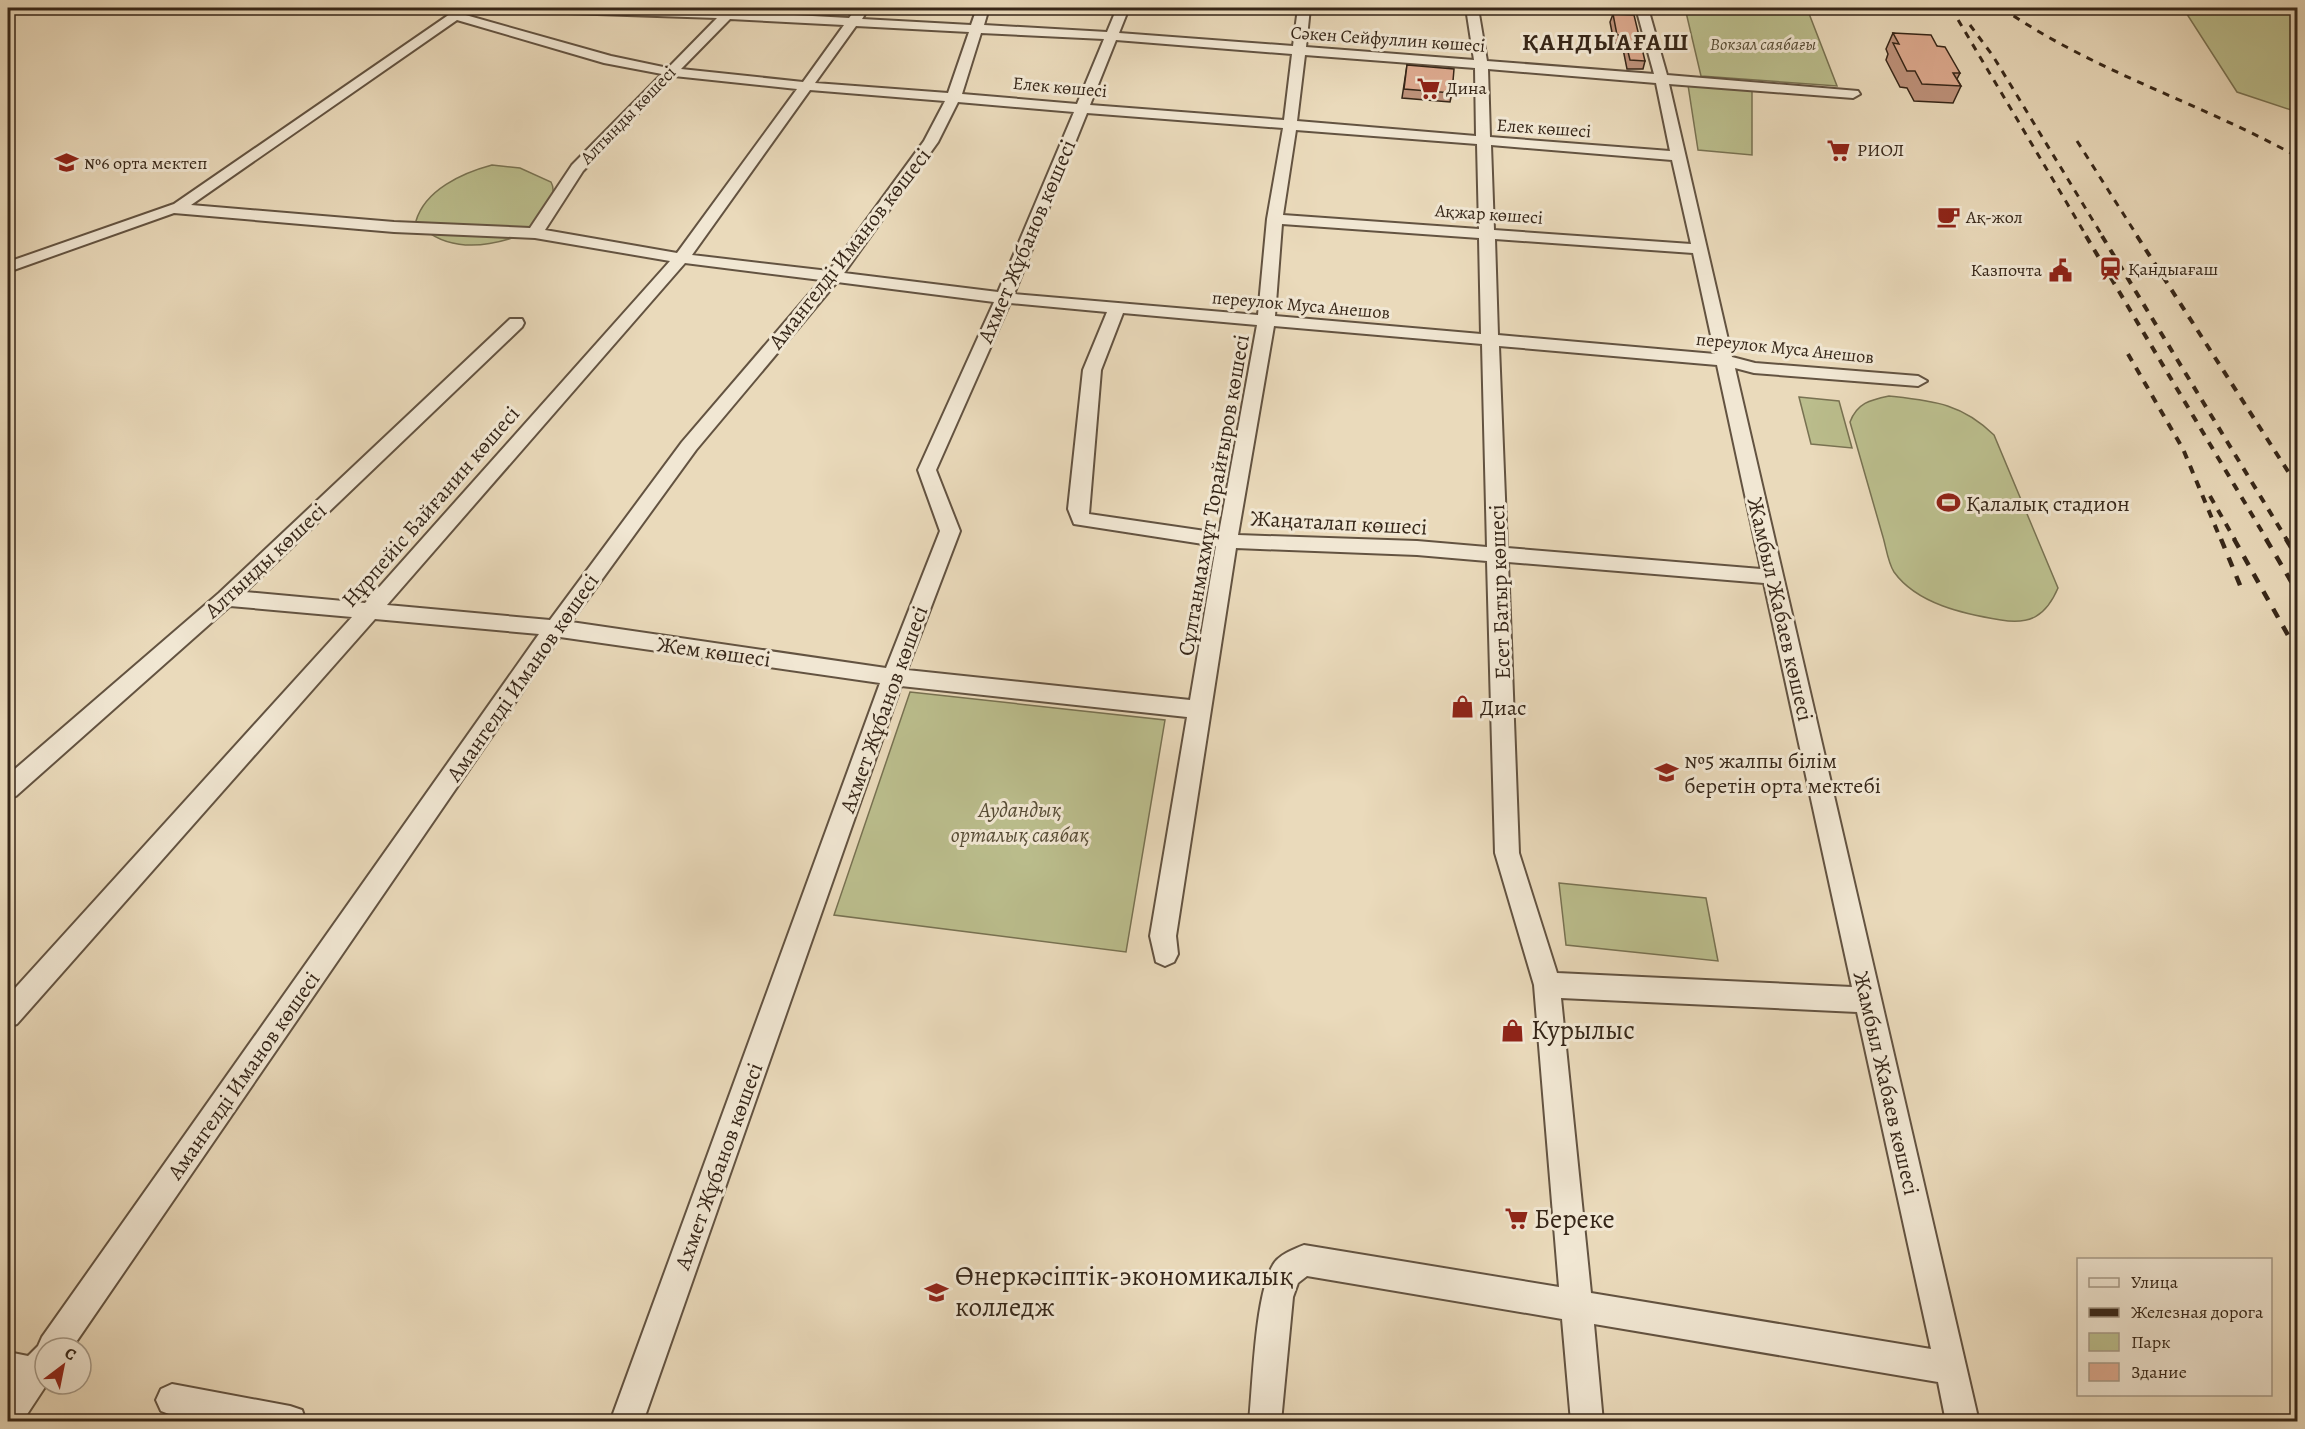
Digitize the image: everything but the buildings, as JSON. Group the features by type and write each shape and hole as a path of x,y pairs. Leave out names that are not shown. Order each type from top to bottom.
{"street":[{"name":"Сәкен Сейфуллин көшесі","path":"537,8 857,15 977,30 1113,36 1661,77 1853,94"},
{"name":"Амангелді Иманов көшесі","path":"61,1336 555,628 689,446 832,278 931,142 954,97 983,8"},
{"name":"Ахмет Жұбанов көшесі","path":"626,1422 893,677 950,531 927,470 1003,298 1123,8"},
{"name":"Сұлтанмахмұт Торайғыров көшесі","path":"1165,954 1163,936 1227,541 1266,323 1275,219 1290,126 1304,8"},
{"name":"Есет Батыр көшесі","path":"1472,8 1481,64 1508,853 1547,985 1587,1422"},
{"name":"Жамбыл Жабаев көшесі","path":"1642,8 1661,77 1867,1000 1964,1422"},
{"path":"1790,8 1821,10 1821,8"},
{"path":"8,267 177,208 457,12"},
{"name":"Елек көшесі","path":"457,12 609,60 670,72 805,86 1678,156"},
{"name":"Алтынды көшесі","path":"535,233 577,168 730,12"},
{"name":"Нұрпейіс Байғанин көшесі","path":"8,1015 372,609 681,258 857,15"},
{"name":"переулок Муса Анешов","path":"177,208 394,227 535,233 681,258 1003,298 1266,323 1490,339 1725,360 1754,368 1918,381"},
{"name":"Ақжар көшесі","path":"1275,219 1700,249"},
{"name":"Жаңаталап көшесі","path":"1116,309 1092,370 1078,509 1081,519 1227,541 1417,548 1774,577"},
{"name":"Алтынды көшесі","path":"8,789 226,598 516,323"},
{"name":"Жем көшесі","path":"226,598 372,609 555,628 893,677 1201,710"},
{"path":"1547,985 1867,1000"},
{"path":"1265,1422 1278,1297 1285,1273 1304,1260 1953,1369"},
{"path":"8,1414 29,1367"},
{"path":"172,1400 290,1422"}],"green space":[{"name":"Вокзал саябағы","path":"1685,8 1808,11 1837,86 1701,76"},
{"path":"2183,8 2297,8 2297,112 2237,92"},
{"path":"1688,85 1752,90 1752,155 1698,150"},
{"path":"492,165 520,168 551,182 553,192 550,202 531,229 497,242 471,245 447,242 436,237 416,221 427,200 446,184"},
{"name":"Қалалық стадион","path":"1889,396 1946,405 1970,416 1994,435 2058,588 2042,612 2029,619 2011,621 1957,611 1928,600 1915,592 1894,572 1850,422 1860,406"},
{"path":"1799,397 1839,401 1852,448 1811,444"},
{"name":"Аудандық орталық саябақ","path":"910,692 1165,720 1126,952 834,915"},
{"path":"1559,883 1706,898 1718,961 1566,945"}],"railway":[{"path":"1951,8 2087,237"},
{"path":"2002,8 2073,51 2224,120 2298,157"},
{"path":"1970,25 1993,56 2103,237"},
{"path":"2077,141 2138,237"},
{"path":"2086,236 2267,540"},
{"path":"2102,236 2287,540"},
{"path":"2137,236 2298,487"},
{"path":"2128,354 2183,449 2221,540"},
{"path":"2210,496 2235,540"},
{"path":"2221,539 2242,590"},
{"path":"2234,539 2298,653"},
{"path":"2266,539 2298,593"},
{"path":"2286,539 2298,559"}],"place":[{"name":"Дина","path":"1428,88"},
{"name":"РИОЛ","path":"1839,150"},
{"name":"№6 орта мектеп","path":"66,163"},
{"name":"Ақ-жол","path":"1948,217"},
{"name":"Қандыағаш","path":"2110,269"},
{"name":"Казпочта","path":"2060,270"},
{"name":"Қалалық стадион","path":"1948,503"},
{"name":"Диас","path":"1462,707"},
{"name":"№5 жалпы білім беретін орта мектебі","path":"1666,773"},
{"name":"Курылыс","path":"1513,1030"},
{"name":"Береке","path":"1516,1219"},
{"name":"Өнеркәсіптік-экономикалық колледж","path":"937,1292"}],"district":[{"name":"ҚАНДЫАҒАШ","path":"1606,42"}]}
